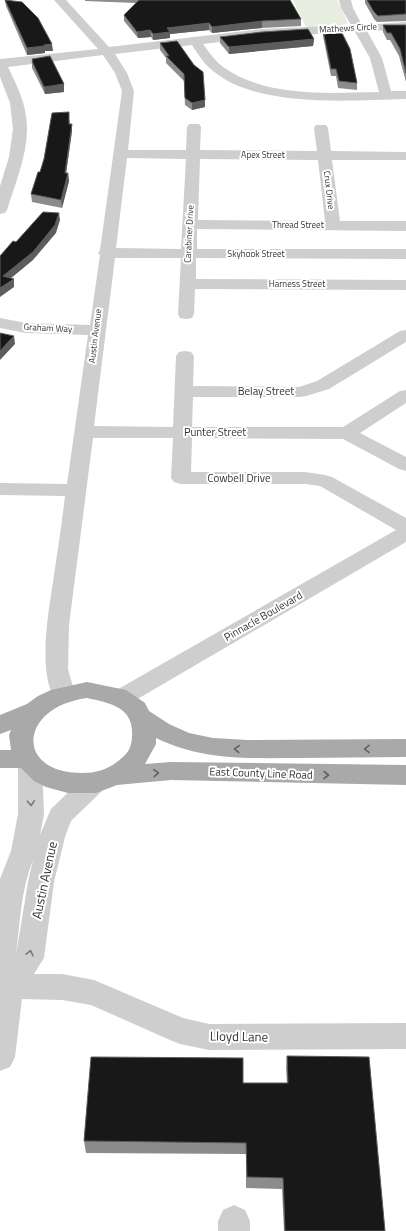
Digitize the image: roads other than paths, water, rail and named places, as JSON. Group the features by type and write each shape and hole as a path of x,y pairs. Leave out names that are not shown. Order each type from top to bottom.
{"main road":[{"path":"0,725 34,711 52,698 63,694 75,691 99,691 121,698 130,703 142,718 146,727 145,745 135,762 106,779 69,784 57,781 46,777 28,762 21,747 21,737 25,724 34,711"},
{"path":"142,718 161,730 184,741 213,747 248,749 406,748"},
{"path":"0,759 28,762"},
{"name":"East County Line Road","path":"106,779 171,771 406,775"}],"street":[{"name":"Austin Avenue","path":"60,0 107,52 121,73 128,91 121,154 96,330 77,490 58,625 57,669 63,694"},
{"path":"345,0 347,8 376,58 386,95"},
{"name":"Mathews Circle","path":"0,64 262,33 406,26"},
{"path":"195,41 218,69 251,86 311,96 406,95"},
{"path":"0,64 17,104 20,126 17,148 1,204"},
{"path":"236,92 251,86"},
{"name":"Carabiner Drive","path":"186,314 194,127"},
{"name":"Crux Drive","path":"321,128 333,225"},
{"name":"Apex Street","path":"121,154 406,156"},
{"name":"Thread Street","path":"190,224 406,226"},
{"name":"Skyhook Street","path":"106,253 406,254"},
{"name":"Harness Street","path":"187,284 406,285"},
{"name":"Graham Way","path":"0,324 26,328 96,330"},
{"name":"Belay Street","path":"183,391 300,392 323,385 406,335"},
{"name":"Cowbell Drive","path":"185,356 181,478 305,478 325,481 406,527"},
{"path":"406,395 346,433 406,465"},
{"name":"Punter Street","path":"84,432 346,433"},
{"path":"0,489 77,490"},
{"name":"Pinnacle Boulevard","path":"121,698 406,533"},
{"name":"Austin Avenue","path":"0,1056 5,986 2,957 9,896 15,872 24,851 32,814 28,762"},
{"name":"Austin Avenue","path":"5,986 30,958 41,882 52,837 60,816 106,779"},
{"name":"Lloyd Lane","path":"5,986 62,987 94,993 180,1031 210,1037 406,1036"}]}
